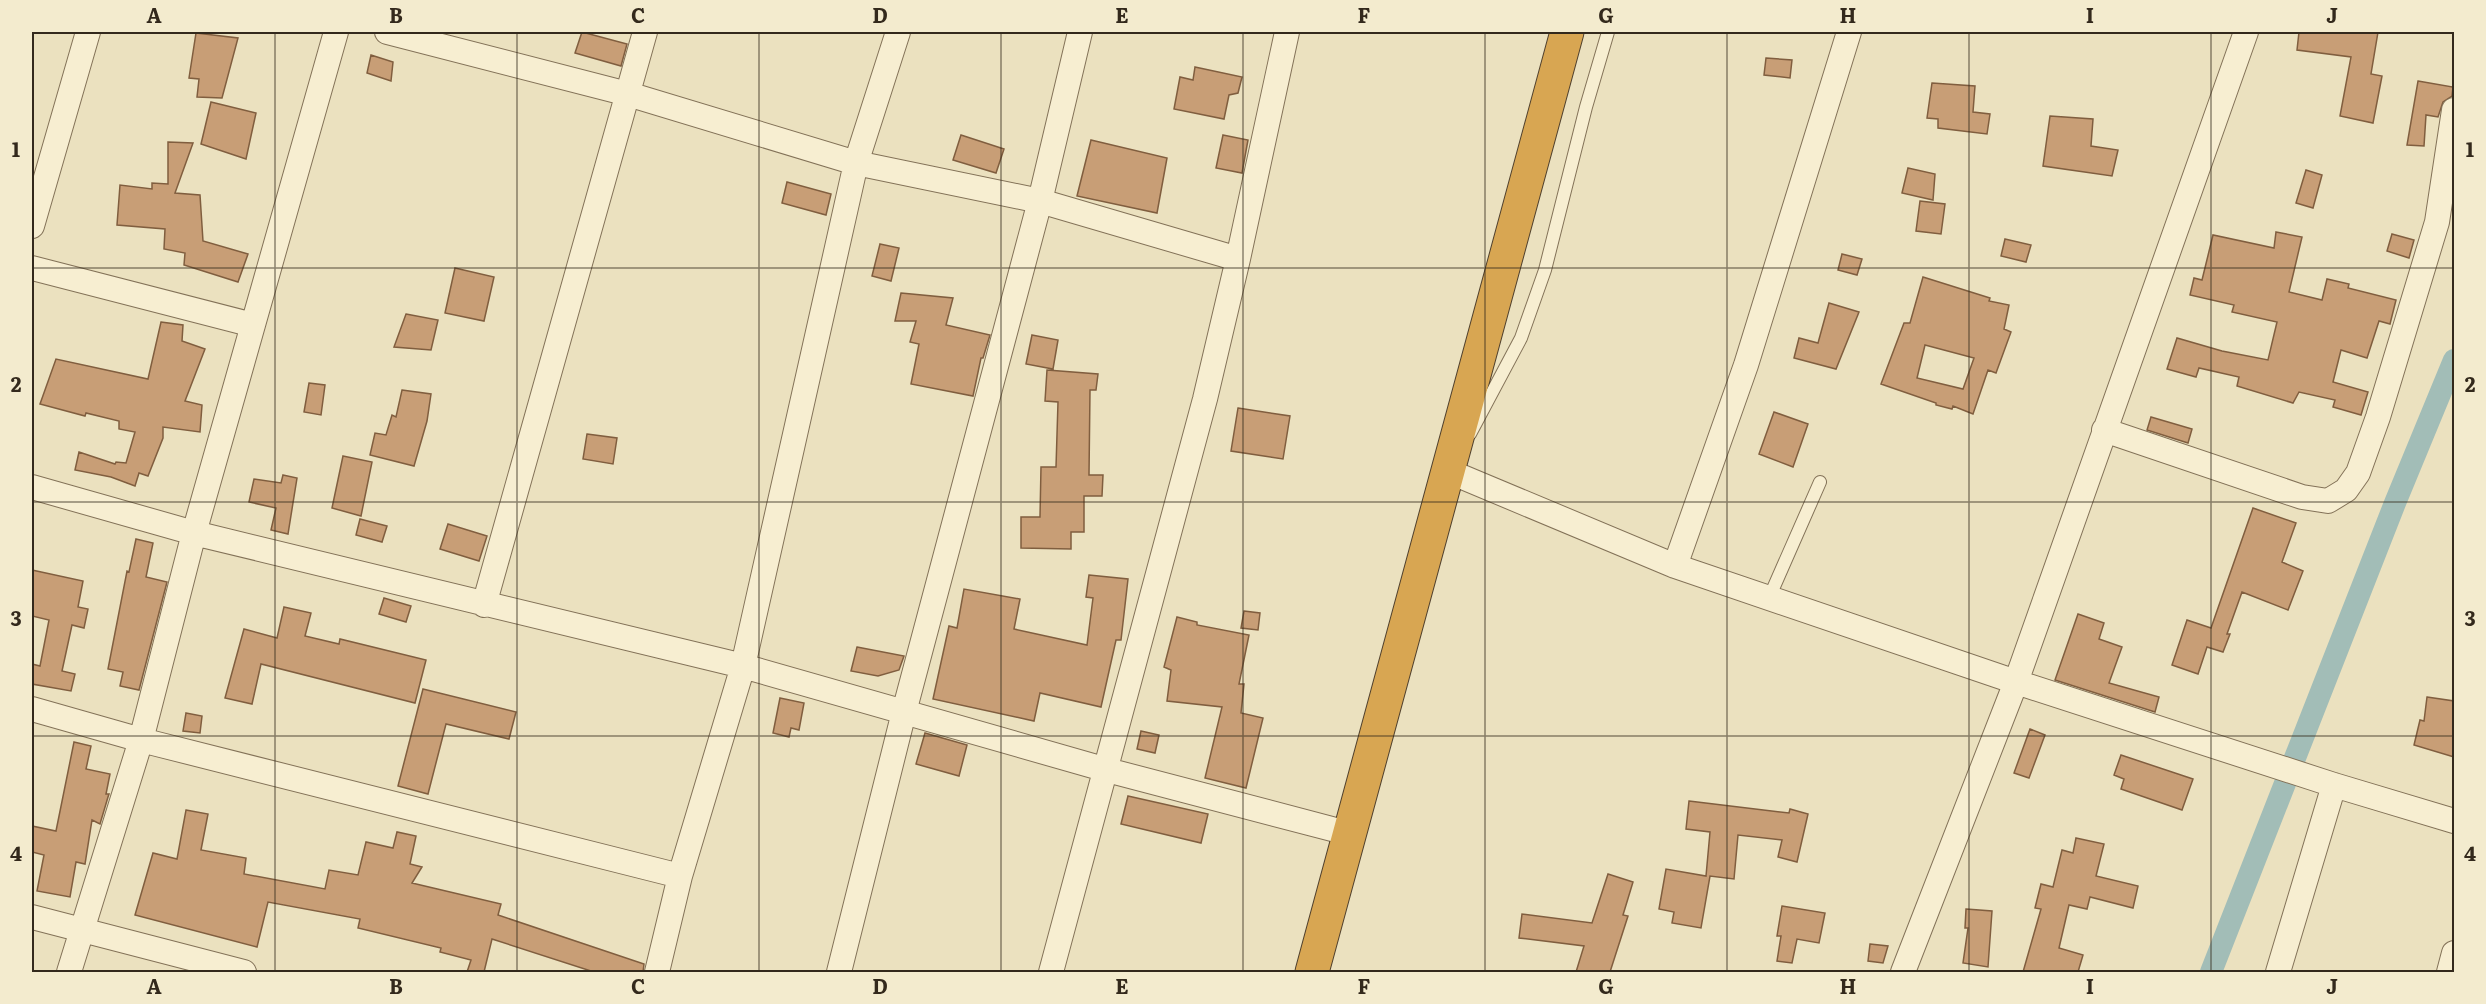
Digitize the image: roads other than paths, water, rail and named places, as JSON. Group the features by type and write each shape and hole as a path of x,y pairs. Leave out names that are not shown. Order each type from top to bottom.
{"highway":[{"path":"1312,972 1567,32"}],"street":[{"path":"32,226 88,32"},
{"path":"69,972 141,740 194,532 336,32"},
{"path":"387,32 628,94 856,163 1040,201 1238,259"},
{"path":"484,605 645,32"},
{"path":"657,972 680,876 743,666 856,163 898,32"},
{"path":"839,972 904,712 1040,201 1080,32"},
{"path":"1051,972 1205,399 1287,32"},
{"path":"1675,566 1746,365 1849,32"},
{"path":"1903,972 2016,682 2246,32"},
{"path":"2104,430 2302,497 2328,501 2346,490 2358,472 2378,417 2437,222 2454,110"},
{"path":"32,268 253,325"},
{"path":"1448,471 1675,566 2016,682 2454,821"},
{"path":"32,487 194,532 484,605 743,666 1107,770 1351,834"},
{"path":"32,709 141,740 680,876"},
{"path":"2278,972 2334,784"},
{"path":"32,917 244,972"},
{"path":"2449,972 2454,954"}],"lane":[{"path":"1448,471 1484,412 1521,338 1545,270 1586,107 1608,32"},
{"path":"1769,598 1820,482"}],"waterway":[{"path":"2211,972 2395,503 2454,360"}]}
